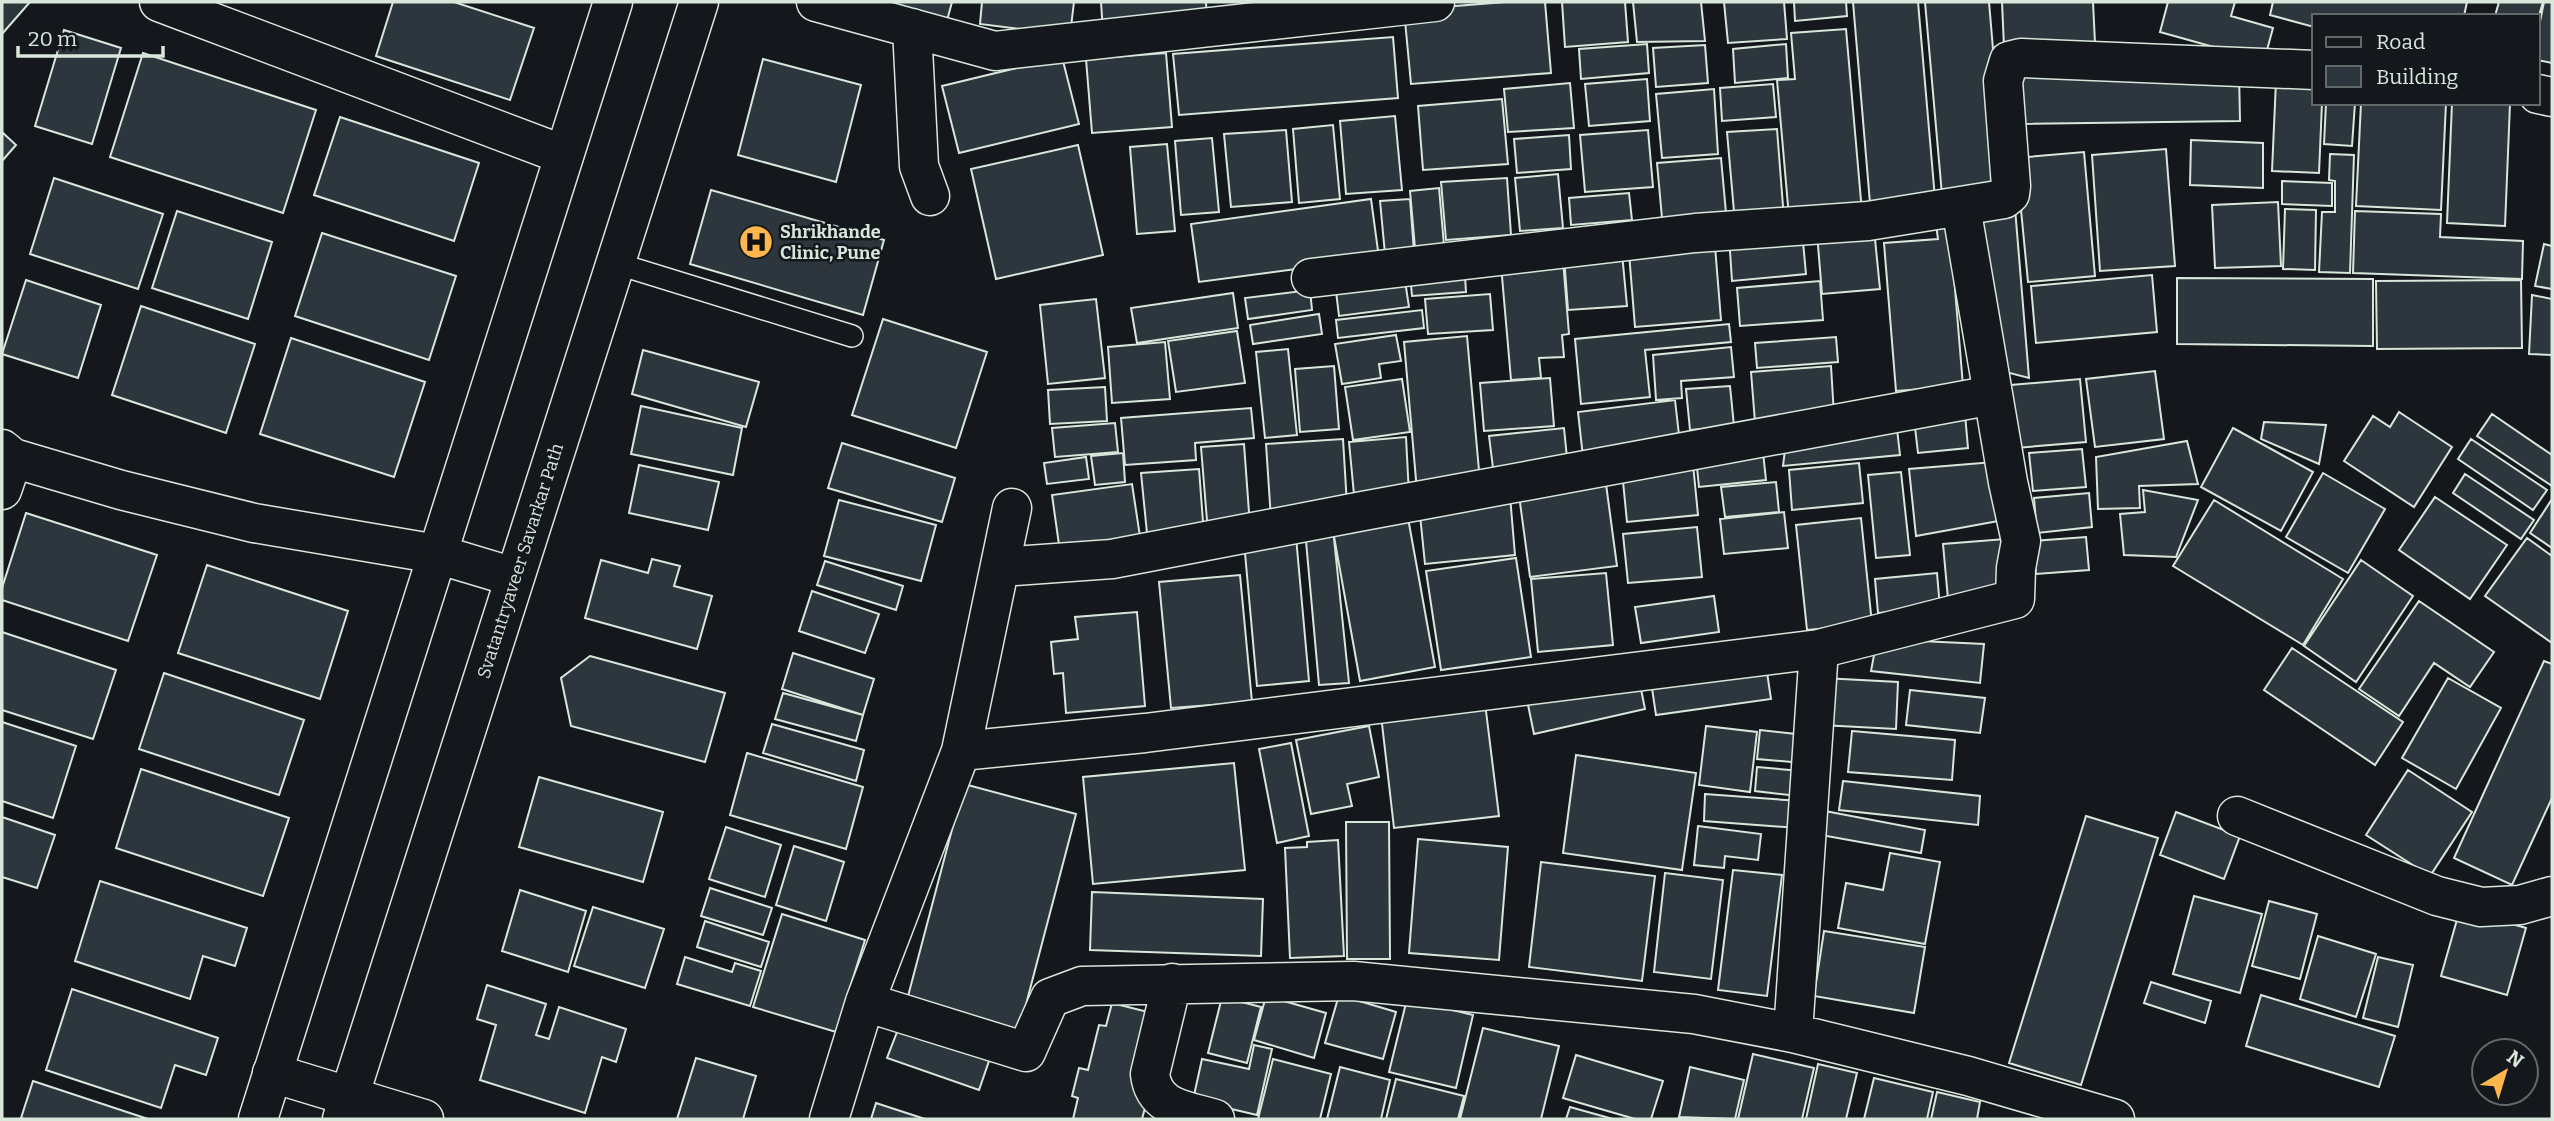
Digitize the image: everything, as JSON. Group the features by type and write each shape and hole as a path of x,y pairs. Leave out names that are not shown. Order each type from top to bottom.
{"street":[{"path":"159,2 564,155"},
{"path":"258,1119 612,2"},
{"name":"Svatantryaveer Savarkar Path","path":"346,1108 699,2"},
{"path":"816,2 995,51 1435,2"},
{"path":"912,28 919,166 930,196"},
{"path":"1311,278 1695,233 1867,222 2004,199 2010,194 2003,81 2009,61 2021,58 2312,70"},
{"path":"961,751 1145,733 1819,649 2015,599 2016,568 2021,541 2008,482 1961,207"},
{"path":"1000,567 1112,559 1993,395"},
{"path":"5,466 121,490 254,523 437,554 514,577"},
{"path":"829,1119 865,1002 961,751 1012,508"},
{"path":"1793,1033 1819,649"},
{"path":"2236,816 2437,897 2481,907 2519,905 2552,896"},
{"path":"865,1002 1026,1052 1050,998 1082,986 1353,981 1694,1014 1793,1033 1968,1076 2115,1119"},
{"path":"1171,983 1150,1073 1152,1086 1157,1096 1165,1103 1215,1119"},
{"path":"272,1073 346,1108 424,1119"}],"lane":[{"path":"615,263 852,336"}],"building":[{"path":"2,2 30,2 2,34"},
{"path":"393,2 454,2 534,28 510,100 376,56"},
{"path":"845,2 952,2 945,28"},
{"path":"982,2 1074,2 1070,35 980,24"},
{"path":"1101,2 1206,2 1207,25 1103,32"},
{"path":"1506,2 1545,2 1551,73 1411,84 1404,10"},
{"path":"1562,2 1625,2 1628,42 1565,47"},
{"path":"1633,2 1701,2 1705,41 1637,42"},
{"path":"1724,2 1784,2 1787,39 1728,43"},
{"path":"1794,2 1846,2 1847,16 1795,21"},
{"path":"1853,2 1918,2 1936,210 1871,215"},
{"path":"1925,2 1989,2 2005,190 1942,195"},
{"path":"2002,2 2093,2 2095,43 2004,47"},
{"path":"2168,2 2235,2 2231,16 2273,28 2264,61 2160,32"},
{"path":"2273,2 2467,2 2464,14 2312,14 2312,26 2270,15"},
{"path":"2499,2 2543,2 2539,14 2496,14"},
{"path":"2544,2 2552,2 2552,63 2540,60 2540,21"},
{"path":"1846,29 1862,212 1789,217 1777,80 1795,79 1791,33"},
{"path":"64,30 121,48 92,144 35,126"},
{"path":"1393,37 1398,98 1179,115 1173,54"},
{"path":"1647,44 1649,73 1581,79 1579,49"},
{"path":"1786,44 1788,78 1735,83 1733,49"},
{"path":"1705,45 1708,83 1656,87 1653,48"},
{"path":"143,53 316,110 283,213 110,157"},
{"path":"1166,53 1172,127 1092,133 1086,59"},
{"path":"1062,57 1079,124 959,153 942,86"},
{"path":"763,59 861,85 836,182 738,155"},
{"path":"2239,72 2240,121 2013,124 2011,73"},
{"path":"1647,79 1650,121 1589,126 1585,84"},
{"path":"2276,81 2312,83 2312,105 2322,105 2319,173 2272,171"},
{"path":"1570,83 1574,128 1508,132 1504,89"},
{"path":"1773,84 1776,117 1722,121 1720,88"},
{"path":"1714,89 1718,154 1662,158 1656,94"},
{"path":"1502,99 1508,164 1423,170 1418,106"},
{"path":"2326,105 2355,105 2352,146 2324,144"},
{"path":"2361,105 2446,105 2441,210 2356,206"},
{"path":"2452,105 2510,105 2505,226 2447,223"},
{"path":"1395,116 1402,190 1346,194 1340,121"},
{"path":"340,117 479,163 454,241 314,195"},
{"path":"1333,125 1340,199 1299,203 1293,129"},
{"path":"1777,129 1784,219 1735,223 1727,132"},
{"path":"1286,130 1292,202 1231,207 1224,134"},
{"path":"1648,130 1653,187 1585,192 1580,135"},
{"path":"2,132 16,145 2,161"},
{"path":"1569,135 1571,169 1517,173 1514,139"},
{"path":"1212,138 1219,212 1181,215 1175,141"},
{"path":"2191,140 2263,143 2263,188 2190,185"},
{"path":"1167,144 1175,231 1137,234 1130,147"},
{"path":"1078,145 1103,255 996,279 971,169"},
{"path":"2166,149 2175,266 2100,271 2092,155"},
{"path":"2084,152 2095,276 2028,282 2016,158"},
{"path":"2330,154 2354,155 2350,273 2319,272 2322,212 2335,212 2335,181 2329,180"},
{"path":"1721,158 1726,213 1662,218 1657,163"},
{"path":"1558,174 1563,228 1520,231 1515,178"},
{"path":"54,178 163,214 138,289 30,254"},
{"path":"1507,178 1511,235 1446,240 1441,182"},
{"path":"2282,181 2332,183 2332,206 2282,204"},
{"path":"1439,188 1444,245 1415,248 1410,191"},
{"path":"711,190 884,240 863,315 690,264"},
{"path":"1629,193 1632,220 1571,225 1569,198"},
{"path":"1371,199 1379,258 1199,282 1191,224"},
{"path":"1410,199 1414,252 1385,254 1380,201"},
{"path":"2278,202 2281,266 2215,268 2212,205"},
{"path":"2015,208 2029,378 1998,370 1972,214"},
{"path":"2285,209 2316,210 2315,270 2283,269"},
{"path":"177,211 272,242 248,319 152,288"},
{"path":"2355,211 2441,214 2440,237 2523,241 2522,279 2353,273"},
{"path":"1949,216 1963,386 1896,391 1884,243 1938,239 1935,217"},
{"path":"1874,229 1880,289 1822,294 1817,233"},
{"path":"1802,231 1806,274 1732,281 1729,236"},
{"path":"322,233 456,276 429,360 295,316"},
{"path":"2544,244 2552,246 2552,289 2535,286"},
{"path":"1715,246 1721,320 1635,327 1629,253"},
{"path":"1622,253 1627,306 1568,310 1564,257"},
{"path":"1563,260 1569,334 1562,335 1564,357 1539,358 1541,378 1511,380 1501,265"},
{"path":"1410,273 1465,276 1466,292 1412,296"},
{"path":"1404,274 1409,307 1339,316 1335,283"},
{"path":"2152,275 2157,332 2036,343 2031,286"},
{"path":"2177,278 2373,279 2373,346 2177,344"},
{"path":"26,280 101,305 78,378 2,354"},
{"path":"2521,280 2522,348 2377,349 2376,281"},
{"path":"1820,281 1823,320 1740,326 1737,288"},
{"path":"1310,290 1312,310 1248,319 1245,298"},
{"path":"1233,293 1238,328 1137,343 1131,308"},
{"path":"1490,294 1493,330 1428,334 1425,299"},
{"path":"2532,295 2552,299 2552,355 2529,354"},
{"path":"1096,299 1105,378 1048,384 1040,305"},
{"path":"141,306 255,344 226,433 112,395"},
{"path":"1422,310 1424,328 1338,338 1336,320"},
{"path":"1319,314 1322,334 1253,344 1250,325"},
{"path":"883,319 987,352 956,448 852,415"},
{"path":"1729,324 1731,342 1645,350 1650,397 1581,404 1575,339"},
{"path":"1237,331 1245,383 1176,392 1168,341"},
{"path":"1396,335 1401,361 1379,364 1381,378 1342,384 1335,344"},
{"path":"1467,336 1480,482 1417,491 1404,342"},
{"path":"1836,337 1838,362 1757,368 1755,343"},
{"path":"291,338 425,382 394,477 260,434"},
{"path":"1165,342 1170,399 1112,403 1108,347"},
{"path":"1731,347 1734,377 1681,381 1682,398 1656,400 1653,355"},
{"path":"1288,349 1297,435 1265,438 1256,352"},
{"path":"643,350 759,382 746,427 632,394"},
{"path":"1334,366 1339,429 1300,432 1295,369"},
{"path":"1831,366 1834,415 1755,422 1751,372"},
{"path":"2155,371 2164,439 2095,447 2086,379"},
{"path":"1550,378 1554,426 1484,431 1480,383"},
{"path":"1402,379 1410,432 1353,440 1345,387"},
{"path":"2080,379 2086,442 2004,449 1999,386"},
{"path":"1730,386 1734,426 1690,430 1686,389"},
{"path":"1105,387 1107,421 1050,424 1048,390"},
{"path":"1675,400 1680,444 1584,466 1578,412"},
{"path":"641,406 742,428 733,475 631,454"},
{"path":"1251,408 1254,438 1195,443 1196,460 1125,465 1121,418"},
{"path":"2399,412 2452,447 2414,507 2344,461 2373,416 2390,427"},
{"path":"1965,414 1968,448 1918,453 1914,419"},
{"path":"2492,414 2552,455 2552,486 2477,436"},
{"path":"1896,420 1900,455 1783,466 1786,442"},
{"path":"2264,422 2326,425 2319,464 2261,439"},
{"path":"1115,423 1118,452 1055,457 1052,428"},
{"path":"1564,428 1568,468 1494,476 1489,436"},
{"path":"2233,428 2313,472 2281,531 2201,487"},
{"path":"1406,437 1409,495 1355,505 1349,442"},
{"path":"1343,439 1347,505 1271,519 1266,444"},
{"path":"2471,439 2547,490 2533,510 2458,459"},
{"path":"2187,441 2198,484 2139,486 2140,508 2098,509 2096,457"},
{"path":"842,443 955,478 942,522 828,488"},
{"path":"1244,444 1250,526 1208,533 1201,447"},
{"path":"2082,449 2086,487 2033,491 2029,453"},
{"path":"1763,452 1766,480 1699,487 1696,458"},
{"path":"1123,453 1125,482 1095,485 1091,456"},
{"path":"1086,457 1089,479 1047,484 1044,463"},
{"path":"1994,462 2004,520 1916,536 1909,469"},
{"path":"1859,463 1863,503 1792,510 1789,470"},
{"path":"1693,464 1698,515 1627,522 1622,471"},
{"path":"639,465 719,482 708,530 629,513"},
{"path":"1199,469 1204,535 1148,543 1141,473"},
{"path":"1901,472 1910,555 1876,558 1868,475"},
{"path":"2323,473 2385,509 2348,573 2286,537"},
{"path":"2465,474 2534,520 2521,539 2453,493"},
{"path":"1776,482 1779,512 1725,517 1721,487"},
{"path":"1132,484 1141,543 1060,552 1052,495"},
{"path":"1606,484 1617,566 1530,577 1519,495"},
{"path":"2143,490 2198,500 2176,557 2124,555 2120,514 2145,512"},
{"path":"2089,493 2092,527 2037,533 2034,498"},
{"path":"1510,496 1515,555 1425,564 1419,505"},
{"path":"2435,497 2507,545 2470,599 2399,550"},
{"path":"2552,499 2552,548 2530,533"},
{"path":"839,500 936,525 921,581 824,556"},
{"path":"2214,500 2343,579 2303,645 2173,566"},
{"path":"1784,512 1788,548 1724,554 1720,519"},
{"path":"26,513 157,555 128,641 2,600 2,588"},
{"path":"1408,518 1435,667 1360,681 1333,531"},
{"path":"1861,518 1872,624 1807,630 1796,525"},
{"path":"1697,527 1702,577 1628,583 1623,534"},
{"path":"1333,529 1349,683 1319,685 1305,530"},
{"path":"1296,537 1309,681 1257,686 1244,542"},
{"path":"2086,537 2089,570 2036,574 2033,541"},
{"path":"2527,538 2552,556 2552,643 2485,596"},
{"path":"2005,539 2010,593 1948,599 1943,544"},
{"path":"1516,558 1531,657 1441,670 1426,571"},
{"path":"652,559 680,566 674,586 712,596 697,649 585,618 601,560 648,573"},
{"path":"2361,560 2413,596 2356,682 2304,646"},
{"path":"825,561 903,586 896,610 817,585"},
{"path":"207,565 348,611 320,699 178,653"},
{"path":"1606,573 1613,645 1538,652 1531,579"},
{"path":"1937,573 1940,608 1878,613 1875,579"},
{"path":"1240,575 1252,702 1171,708 1159,582"},
{"path":"812,591 879,614 865,653 799,631"},
{"path":"1714,596 1719,632 1641,643 1635,607"},
{"path":"2419,601 2494,652 2470,687 2434,663 2399,716 2359,689"},
{"path":"1137,612 1145,706 1066,713 1063,673 1054,674 1051,642 1078,639 1075,617"},
{"path":"2,632 116,670 93,739 2,710"},
{"path":"1877,639 1984,644 1980,683 1871,671"},
{"path":"2292,648 2403,722 2375,765 2264,690"},
{"path":"793,653 874,679 863,715 782,689"},
{"path":"590,656 725,693 705,762 571,726 561,678"},
{"path":"1765,659 1771,699 1656,715 1650,675"},
{"path":"2544,661 2552,664 2552,798 2512,885 2454,858"},
{"path":"164,673 304,720 279,795 139,749"},
{"path":"1638,674 1645,709 1534,734 1527,700"},
{"path":"1823,678 1898,682 1896,729 1821,725"},
{"path":"2448,678 2501,708 2456,789 2402,758"},
{"path":"1910,690 1985,698 1980,733 1906,725"},
{"path":"783,693 863,715 856,741 775,719"},
{"path":"1485,703 1499,816 1394,828 1381,715"},
{"path":"2,722 76,746 53,818 2,801"},
{"path":"772,724 864,750 856,781 763,753"},
{"path":"1369,726 1379,777 1347,784 1352,806 1311,814 1296,740"},
{"path":"1706,726 1757,732 1750,792 1699,785"},
{"path":"1760,730 1805,735 1803,763 1757,759"},
{"path":"1852,731 1955,740 1952,780 1848,772"},
{"path":"1291,743 1309,836 1277,843 1259,749"},
{"path":"747,753 863,787 846,849 730,815"},
{"path":"1576,755 1696,773 1682,870 1563,853"},
{"path":"1234,763 1245,870 1093,884 1083,777"},
{"path":"1757,767 1801,771 1798,796 1755,791"},
{"path":"141,769 289,818 263,896 116,848"},
{"path":"2408,770 2472,812 2430,876 2366,835"},
{"path":"539,777 663,812 643,882 519,847"},
{"path":"1843,781 1980,796 1978,825 1839,810"},
{"path":"964,784 1076,814 1019,1031 907,1000"},
{"path":"1705,794 1800,801 1798,828 1704,821"},
{"path":"1825,811 1925,830 1921,853 1821,835"},
{"path":"2176,812 2240,836 2224,879 2160,855"},
{"path":"2086,816 2158,838 2081,1085 2009,1063"},
{"path":"2,817 55,835 37,888 2,877"},
{"path":"1346,822 1389,822 1390,959 1347,959"},
{"path":"1698,826 1761,834 1758,860 1725,856 1724,868 1694,865"},
{"path":"726,827 781,845 765,897 709,879"},
{"path":"1418,839 1508,847 1499,960 1409,953"},
{"path":"1338,840 1344,956 1290,958 1285,848 1307,847 1307,842"},
{"path":"794,846 844,862 826,921 776,905"},
{"path":"1890,853 1940,862 1925,944 1838,928 1846,883 1883,890"},
{"path":"1541,862 1655,876 1642,981 1529,967"},
{"path":"1733,870 1782,875 1767,996 1718,990"},
{"path":"1665,873 1723,880 1711,979 1654,972"},
{"path":"100,881 247,928 235,966 203,956 190,999 75,961"},
{"path":"710,888 772,908 763,935 701,916"},
{"path":"520,890 586,911 568,972 502,951"},
{"path":"1092,892 1263,899 1261,956 1090,950"},
{"path":"2194,896 2262,914 2240,993 2173,974"},
{"path":"2269,901 2317,914 2300,979 2252,966"},
{"path":"593,907 664,929 645,988 574,966"},
{"path":"2460,909 2526,928 2507,995 2441,976"},
{"path":"782,914 865,940 836,1032 753,1007"},
{"path":"705,921 769,942 761,967 697,947"},
{"path":"1824,931 1925,947 1914,1013 1814,996"},
{"path":"2318,936 2376,954 2356,1017 2300,999"},
{"path":"685,957 732,972 735,963 761,971 750,1006 677,984"},
{"path":"2378,957 2413,965 2398,1027 2363,1018"},
{"path":"2151,982 2211,1001 2205,1023 2144,1003"},
{"path":"487,985 546,1004 536,1035 549,1039 559,1007 626,1029 616,1062 602,1057 585,1113 480,1080 496,1025 477,1019"},
{"path":"72,989 218,1038 206,1075 175,1065 161,1108 46,1070"},
{"path":"1339,995 1396,1012 1383,1059 1325,1043"},
{"path":"2261,995 2395,1036 2379,1087 2246,1046"},
{"path":"1266,996 1326,1013 1314,1058 1254,1040"},
{"path":"1222,997 1261,1007 1247,1063 1208,1053"},
{"path":"1407,999 1473,1015 1456,1088 1389,1072"},
{"path":"1112,1003 1148,1012 1149,1093 1142,1119 1073,1119 1078,1098 1072,1096 1079,1068 1088,1070 1099,1025 1106,1026"},
{"path":"899,1027 990,1058 979,1090 887,1058"},
{"path":"1483,1028 1559,1046 1541,1119 1460,1119"},
{"path":"1254,1045 1272,1049 1257,1115 1193,1100 1202,1059 1249,1069"},
{"path":"1753,1054 1814,1068 1802,1119 1738,1119"},
{"path":"1576,1055 1663,1081 1651,1119 1635,1119 1563,1098"},
{"path":"696,1058 756,1076 743,1119 677,1119"},
{"path":"1273,1059 1331,1074 1320,1119 1258,1119"},
{"path":"1818,1064 1857,1073 1846,1119 1806,1119"},
{"path":"1340,1067 1390,1080 1381,1119 1327,1119"},
{"path":"1690,1067 1744,1080 1735,1119 1679,1117"},
{"path":"1874,1078 1933,1092 1927,1119 1864,1119"},
{"path":"1396,1079 1464,1096 1458,1119 1386,1119"},
{"path":"33,1081 148,1119 21,1118"},
{"path":"1937,1092 1980,1102 1977,1119 1931,1119"},
{"path":"876,1103 925,1119 871,1119"},
{"path":"1570,1107 1613,1119 1566,1119"}],"place":[{"name":"Shrikhande Clinic, Pune","path":"756,242"}]}
